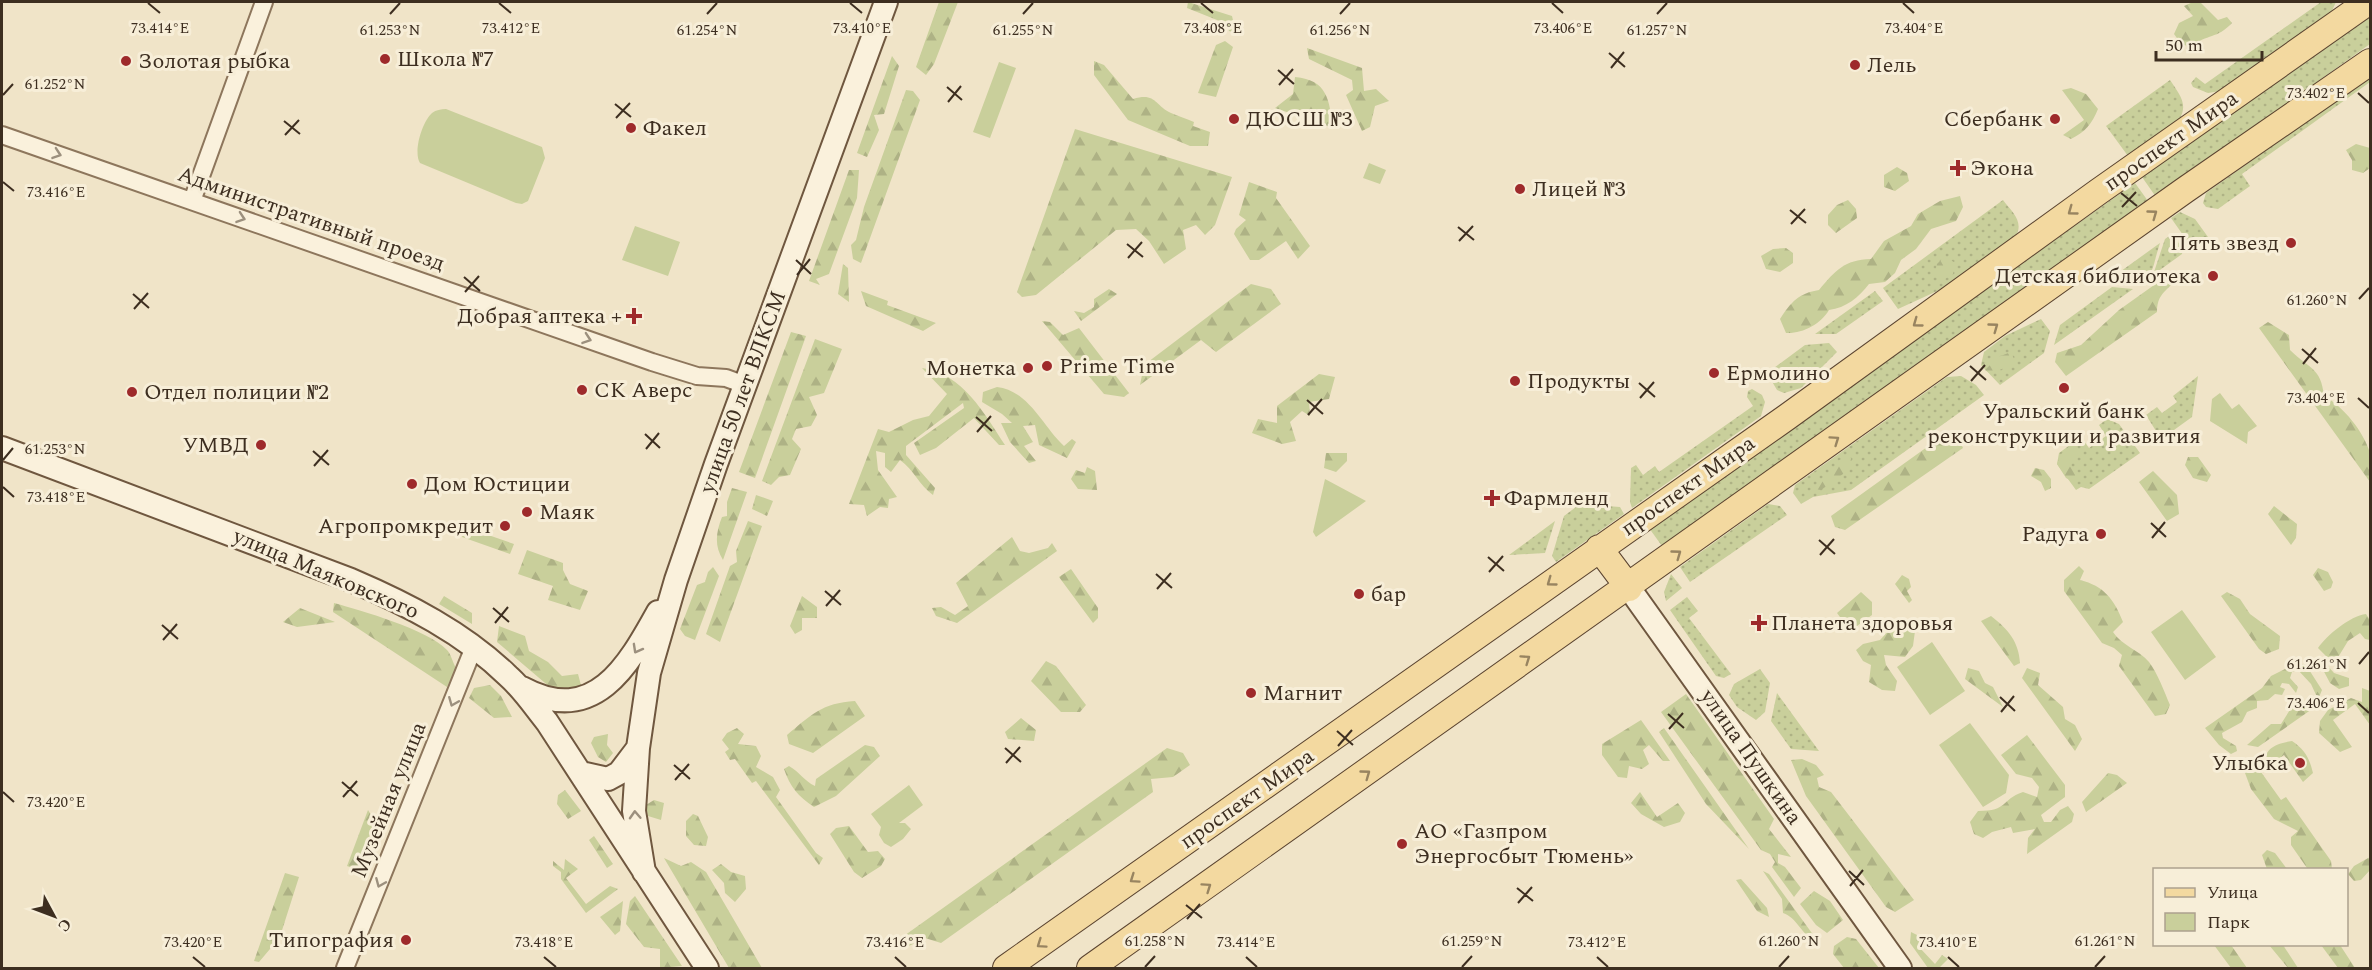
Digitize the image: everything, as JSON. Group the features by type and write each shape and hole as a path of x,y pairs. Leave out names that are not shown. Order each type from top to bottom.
{"main road":[{"name":"улица 50 лет ВЛКСМ","path":"644,872 634,811 638,748 649,673 676,580 886,2"},
{"name":"проспект Мира","path":"1006,969 2368,2"},
{"path":"1090,969 1629,588 2185,190 2370,62"},
{"name":"улица Маяковского","path":"2,448 351,580 393,598 474,648 519,687 561,742 707,969"},
{"name":"улица Пушкина","path":"1599,548 1900,969"},
{"name":"улица 50 лет ВЛКСМ","path":"519,687 538,697 564,699 585,695 606,686 630,661 676,580"},
{"name":"улица 50 лет ВЛКСМ","path":"581,773 608,779 619,773 638,748"}],"street":[{"path":"192,201 264,2"},
{"name":"Административный проезд","path":"2,135 652,362 697,376 726,378 745,385"},
{"name":"Музейная улица","path":"345,969 474,648"}],"green space":[{"path":"939,2 958,2 934,64 926,75 916,67"},
{"path":"1188,2 1232,16 1236,33 1229,31 1227,24 1187,8"},
{"path":"2200,2 2218,20 2227,17 2232,23 2222,32 2192,46 2182,45 2174,34 2179,23 2193,16 2184,6"},
{"path":"2321,2 2336,2 2331,13 2221,91 2208,93 2193,87 2191,83 2196,77 2205,84"},
{"path":"2370,15 2370,44 2156,197 2142,177"},
{"path":"1225,41 1233,47 1216,97 1198,93 1216,45"},
{"path":"1307,48 1362,68 1364,91 1376,89 1389,101 1375,106 1370,127 1362,131 1346,95 1353,90 1352,80 1309,59"},
{"path":"892,56 899,66 884,114 874,115 879,130 867,157 857,153"},
{"path":"1094,61 1104,65 1133,99 1151,98 1165,110 1194,122 1193,126 1210,132 1208,146 1190,146 1128,120 1094,75"},
{"path":"999,62 1016,68 990,138 973,132"},
{"path":"1295,77 1314,82 1325,93 1333,128 1275,108 1293,94"},
{"path":"2370,77 2370,82 2242,174 2250,186 2218,209 2206,207 2203,203 2206,193"},
{"path":"2170,80 2183,104 2179,120 2128,156 2106,126"},
{"path":"2071,88 2086,94 2098,109 2088,127 2071,139 2063,135 2084,120 2062,90"},
{"path":"906,90 913,91 920,100 861,263 853,259 851,245 856,240 864,207"},
{"path":"446,109 542,147 545,158 528,201 522,204 516,203 420,163 418,145 425,123 434,112"},
{"path":"1075,129 1232,177 1215,225 1205,235 1196,225 1183,230 1186,249 1164,264 1149,241 1136,229 1116,230 1036,295 1022,297 1017,292"},
{"path":"2356,144 2370,148 2370,168 2363,173 2352,170 2352,160 2346,150"},
{"path":"1369,163 1386,170 1380,184 1363,178"},
{"path":"1897,167 1907,173 1909,181 1895,191 1884,187 1884,175"},
{"path":"849,170 859,170 857,198 829,274 816,279 820,285 809,281"},
{"path":"1249,182 1277,192 1276,198 1310,246 1298,259 1286,241 1259,260 1250,260 1234,234 1246,220 1239,215"},
{"path":"2135,183 2148,201 1662,546 1649,528"},
{"path":"1960,196 1963,207 1956,221 1931,229 1916,249 1901,260 1895,273 1885,282 1869,284 1852,301 1829,310 1821,320 1810,327 1798,332 1786,333 1780,319 1796,299 1806,293 1819,290 1841,267 1854,261 1871,259 1884,241 1911,226 1918,214 1940,201"},
{"path":"1848,200 1856,209 1857,218 1836,233 1828,225 1828,215 1837,205"},
{"path":"2003,200 2018,221 2016,236 1946,287 1898,309 1883,288"},
{"path":"2180,212 2195,219 2208,237 2197,244 2188,242 2171,218"},
{"path":"635,226 680,242 668,276 622,260"},
{"path":"2172,234 2183,249 2182,254 2153,275 2165,239"},
{"path":"2160,243 2153,269 2146,278 2133,281 2122,280 2117,274"},
{"path":"1786,248 1793,253 1793,263 1780,272 1766,269 1761,256 1773,249"},
{"path":"1945,256 1955,263 1953,274 1943,280 1935,273 1937,264"},
{"path":"843,264 848,268 849,302 838,294"},
{"path":"2180,272 2162,294 2157,312 2066,376 2055,362 2057,353 2081,345 2119,310 2171,273"},
{"path":"1251,284 1271,289 1281,304 1216,352 1201,340 1140,385 1144,365"},
{"path":"2112,287 2133,289 2054,345 2060,325"},
{"path":"1109,289 1117,294 1081,321 1074,311 1084,313 1094,307 1094,299"},
{"path":"861,291 888,301 887,305 936,323 923,331 866,306"},
{"path":"1875,291 1883,301 1836,334 1815,334"},
{"path":"2041,319 2050,331 2044,353 2000,385 1981,365 1984,352 2005,336"},
{"path":"1042,321 1050,322 1063,335 1079,328 1129,393 1124,397 1104,394"},
{"path":"2268,322 2289,335 2290,350 2317,374 2324,396 2338,406 2358,428 2370,453 2370,482 2259,328"},
{"path":"791,332 806,336 755,478 739,472"},
{"path":"815,339 842,349 824,393 809,397 817,415 811,426 796,429 792,439 801,449 790,475 779,477 771,485 762,481"},
{"path":"1829,343 1837,352 1801,388 1784,393 1777,390 1767,373 1805,345"},
{"path":"2011,352 2014,359 2006,367 1991,374 1985,370 1998,357"},
{"path":"922,368 949,378 961,387 980,408 1005,445 999,445 974,418 936,448 920,455 914,443 964,408 963,403 906,446 906,455 935,488 933,495 900,460 891,472 885,467 885,453 876,451 878,470 897,497 889,499 888,508 880,507 867,516 864,505 849,504 878,429 889,432 913,420 929,416 947,394"},
{"path":"1319,374 1335,377 1329,399 1309,402 1310,416 1302,411 1290,422 1296,441 1282,444 1252,433 1258,419 1277,423 1277,406"},
{"path":"1961,376 1976,385 1984,395 1851,490 1813,497 1801,504 1793,493 1795,485 1947,377"},
{"path":"2198,376 2192,417 2156,443 2151,436 2156,431 2146,415 2157,407 2162,413 2177,402 2173,396"},
{"path":"997,387 1018,395 1026,402 1064,446 1072,439 1076,442 1067,458 1039,445 1035,425 1023,426 1033,442 1024,446 1036,461 1029,463 1010,442 1001,423 1012,423 982,402 983,392"},
{"path":"1752,389 1762,395 1765,402 1761,416 1632,508 1630,502 1631,468 1636,465 1643,475 1655,466 1659,472 1753,406 1747,397 1748,391"},
{"path":"2220,393 2232,409 2239,404 2257,426 2248,432 2247,444 2210,421 2212,399"},
{"path":"2107,419 2119,424 2140,453 2089,489 2081,487 2076,490 2057,464 2059,453 2081,437 2089,448 2106,436 2099,425"},
{"path":"1941,437 1950,442 1959,439 1963,448 1845,530 1835,527 1831,516"},
{"path":"2070,446 2076,446 2079,455 2067,462 2079,477 2074,482 2066,478 2057,464 2060,455"},
{"path":"1326,453 1347,453 1347,461 1336,472 1324,468"},
{"path":"2188,457 2198,457 2211,475 2207,482 2193,478 2185,465"},
{"path":"1851,458 1854,466 1821,490 1815,489 1839,460"},
{"path":"1087,467 1095,471 1097,490 1078,489 1071,479 1076,470 1085,473"},
{"path":"2035,468 2044,470 2051,479 2051,488 2045,491 2041,482 2031,476"},
{"path":"2153,471 2177,495 2179,514 2167,521 2139,482"},
{"path":"1325,479 1366,501 1316,537 1313,532"},
{"path":"732,488 747,492 723,560 718,549 717,534 722,517 727,516 727,502"},
{"path":"756,495 773,501 767,516 752,509"},
{"path":"1580,504 1620,507 1624,514 1556,562 1552,556 1564,516"},
{"path":"1768,504 1780,506 1787,515 1690,582 1680,567"},
{"path":"2274,506 2297,524 2296,538 2291,545 2268,514"},
{"path":"748,521 762,526 720,642 706,634 730,566 737,562 736,551"},
{"path":"1555,521 1545,553 1509,555"},
{"path":"465,527 514,544 510,554 462,537"},
{"path":"1012,537 1020,551 1029,553 1048,548 1052,543 1057,551 957,623 936,616 932,608 941,607 955,615 968,606 956,583"},
{"path":"527,550 563,563 563,570 570,584 588,591 580,610 548,600 553,586 518,574"},
{"path":"2079,566 2084,571 2080,580 2102,590 2116,607 2123,622 2113,632 2116,637 2145,658 2152,667 2170,705 2166,714 2155,716 2119,666 2122,655 2114,648 2102,643 2064,591 2064,580"},
{"path":"713,567 719,576 695,640 685,636 680,629 697,585 705,582 708,572"},
{"path":"2318,568 2328,572 2333,582 2331,588 2324,591 2313,575"},
{"path":"1071,569 1098,608 1098,618 1093,623 1059,577"},
{"path":"1671,574 1682,588 1666,601 1664,592"},
{"path":"1902,575 1909,579 1911,587 1907,591 1912,600 1909,603 1895,584"},
{"path":"1861,592 1872,602 1872,615 1857,626 1846,625 1837,613"},
{"path":"2227,592 2240,599 2250,614 2280,636 2279,649 2266,654 2259,649 2221,596"},
{"path":"444,596 472,613 472,624 439,604"},
{"path":"802,596 817,607 817,618 802,618 802,630 795,634 790,626"},
{"path":"1687,597 1698,611 1689,618 1731,674 1724,678 1716,676 1670,610"},
{"path":"334,603 410,628 438,642 448,652 456,668 447,687 333,612"},
{"path":"300,608 335,622 297,627 283,622"},
{"path":"2182,610 2216,657 2185,680 2151,632"},
{"path":"2366,614 2370,620 2370,640 2365,639 2360,633 2348,641 2337,659 2327,657 2318,648 2339,627 2353,618"},
{"path":"1991,616 2003,626 2015,642 2020,663 2014,666 1981,621"},
{"path":"1908,623 1915,631 1913,646 1905,657 1884,655 1886,665 1897,681 1895,691 1882,690 1869,682 1871,665 1863,661 1856,650 1863,644 1880,640 1893,626"},
{"path":"499,626 525,636 529,651 548,662 562,676 578,674 582,689 558,694 497,642"},
{"path":"1932,642 1965,691 1930,715 1897,667"},
{"path":"1046,661 1056,666 1086,705 1080,712 1061,712 1031,681"},
{"path":"2297,663 2306,665 2322,690 2315,707 2258,747 2247,745 2271,724 2281,724 2293,705 2311,702 2317,697 2311,684 2298,670 2292,672 2290,678 2298,687 2296,693 2289,684 2282,683 2280,687 2285,689 2282,695 2275,694 2268,700 2257,701 2257,708 2247,712 2242,722 2222,733 2223,738 2236,746 2237,751 2231,754 2219,745 2205,728 2262,688 2271,676"},
{"path":"2327,665 2334,673 2349,678 2349,686 2339,689 2330,683 2321,666"},
{"path":"1968,668 1979,671 1985,683 1993,687 2003,707 1965,679"},
{"path":"2027,668 2040,673 2038,685 2063,707 2065,719 2075,725 2082,739 2075,751 2022,678"},
{"path":"1760,669 1770,683 1765,712 1756,720 1737,707 1729,695 1734,684"},
{"path":"490,685 501,696 512,717 494,718 469,698 474,688"},
{"path":"2362,688 2370,691 2370,725 2355,704 2333,720 2352,747 2340,752 2319,733 2320,721 2328,710 2351,698 2362,702"},
{"path":"1777,693 1819,751 1791,749 1771,721"},
{"path":"1686,694 1774,819 1769,829 1791,857 1778,854 1778,863 1785,867 1801,888 1794,897 1772,867 1775,862 1770,854 1761,850 1661,712"},
{"path":"855,701 865,716 813,753 789,744 787,735 810,716 834,704"},
{"path":"1021,718 1036,730 1034,741 1008,739 1005,732"},
{"path":"1641,720 1670,761 1663,761 1649,745 1643,750 1649,764 1642,769 1629,766 1627,778 1618,777 1602,755 1602,744"},
{"path":"1970,723 2009,775 2006,793 1983,807 1939,745"},
{"path":"737,728 744,734 738,744 756,746 761,756 756,767 773,777 780,790 776,797 816,853 823,858 819,865 756,781 752,783 735,759 730,760 725,752 729,749 722,740 727,733"},
{"path":"1664,728 1749,849 1706,804 1659,732"},
{"path":"608,734 607,745 613,753 606,762 598,757 591,743 594,737"},
{"path":"2027,735 2065,785 2065,797 2041,815 2044,822 2051,822 2060,810 2068,806 2074,814 2072,822 2027,854 2028,838 2035,829 2013,833 2011,827 1992,832 1983,838 1974,834 1970,822 1978,811 2000,807 2023,792 2037,797 2039,787 2032,778 2016,774 2001,755"},
{"path":"2292,741 2306,754 2313,773 2303,782 2284,755 2261,772 2281,800 2286,797 2331,861 2332,868 2307,868 2291,845 2291,837 2298,831 2274,819 2251,789 2245,773 2252,764 2264,761 2274,746"},
{"path":"865,745 874,747 880,756 836,796 814,807 795,791 784,769 789,766 815,786 816,779"},
{"path":"1167,748 1183,753 1190,765 1173,777 1151,779 1153,792 941,943 925,938 907,947 901,938"},
{"path":"1802,759 1816,765 1824,775 1817,778 1819,787 1831,792 1914,900 1895,912 1886,907 1806,796 1791,760"},
{"path":"2108,773 2117,775 2127,783 2086,812 2082,802"},
{"path":"909,785 923,805 899,823 905,823 911,829 903,839 891,847 884,843 879,835 881,827 871,814"},
{"path":"565,790 581,811 568,819 557,804 558,795"},
{"path":"1640,792 1657,817 1678,803 1685,813 1680,822 1664,827 1641,814 1631,803"},
{"path":"654,800 664,803 661,820 648,816 646,805"},
{"path":"368,810 378,826 361,871 347,866"},
{"path":"693,814 698,816 708,837 706,846 694,845 686,836 686,821"},
{"path":"849,826 868,852 878,851 885,859 881,866 862,878 854,872 830,834 836,828"},
{"path":"594,836 613,864 607,868 589,840"},
{"path":"2267,850 2275,853 2286,868 2267,868 2262,855"},
{"path":"2370,857 2370,870 2361,880 2354,881 2348,874 2354,866"},
{"path":"664,858 681,866 691,862 706,872 762,968 729,968"},
{"path":"565,859 578,869 566,878 586,904 610,886 618,889 586,913 561,879 561,872 553,866 553,861 564,870"},
{"path":"721,864 731,872 745,876 746,889 735,902 725,893 724,883 712,870"},
{"path":"1763,871 1769,874 1814,936 1814,941 1792,918 1783,913 1782,899"},
{"path":"285,873 299,877 277,946 270,949 259,962 254,961"},
{"path":"1741,879 1767,908 1769,917 1757,911 1736,880"},
{"path":"1814,891 1830,901 1843,920 1827,933 1816,925 1800,904"},
{"path":"635,896 682,966 660,968 660,949 644,947 626,924 630,901"},
{"path":"623,901 620,931 615,935 600,917"},
{"path":"1911,932 1919,936 1919,947 1935,964 1942,955 1948,959 1939,968 1928,968 1910,943"},
{"path":"1847,937 1856,939 1879,968 1844,968 1833,954 1834,946"},
{"path":"2215,946 2232,946 2247,968 2231,968"},
{"path":"2270,946 2284,946 2298,968 2288,968"},
{"path":"2322,946 2341,946 2355,968 2338,968"}],"place":[{"name":"Школа №7","path":"385,59"},
{"name":"Золотая рыбка","path":"126,61"},
{"name":"Лель","path":"1855,65"},
{"name":"ДЮСШ №3","path":"1234,119"},
{"name":"Сбербанк","path":"2055,119"},
{"name":"Факел","path":"631,128"},
{"name":"Экона","path":"1958,168"},
{"name":"Лицей №3","path":"1520,189"},
{"name":"Пять звезд","path":"2291,243"},
{"name":"Детская библиотека","path":"2213,276"},
{"name":"Добрая аптека +","path":"634,316"},
{"name":"Prime Time","path":"1047,366"},
{"name":"Монетка","path":"1028,368"},
{"name":"Ермолино","path":"1714,373"},
{"name":"Продукты","path":"1515,381"},
{"name":"Уральский банк реконструкции и развития","path":"2064,388"},
{"name":"СК Аверс","path":"582,390"},
{"name":"Отдел полиции №2","path":"132,392"},
{"name":"УМВД","path":"261,445"},
{"name":"Дом Юстиции","path":"412,484"},
{"name":"Фармленд","path":"1492,498"},
{"name":"Маяк","path":"527,512"},
{"name":"Агропромкредит","path":"505,526"},
{"name":"Радуга","path":"2101,534"},
{"name":"бар","path":"1359,594"},
{"name":"Планета здоровья","path":"1759,623"},
{"name":"Магнит","path":"1251,693"},
{"name":"Улыбка","path":"2300,763"},
{"name":"АО «Газпром Энергосбыт Тюмень»","path":"1402,844"},
{"name":"Типография","path":"406,940"}]}
